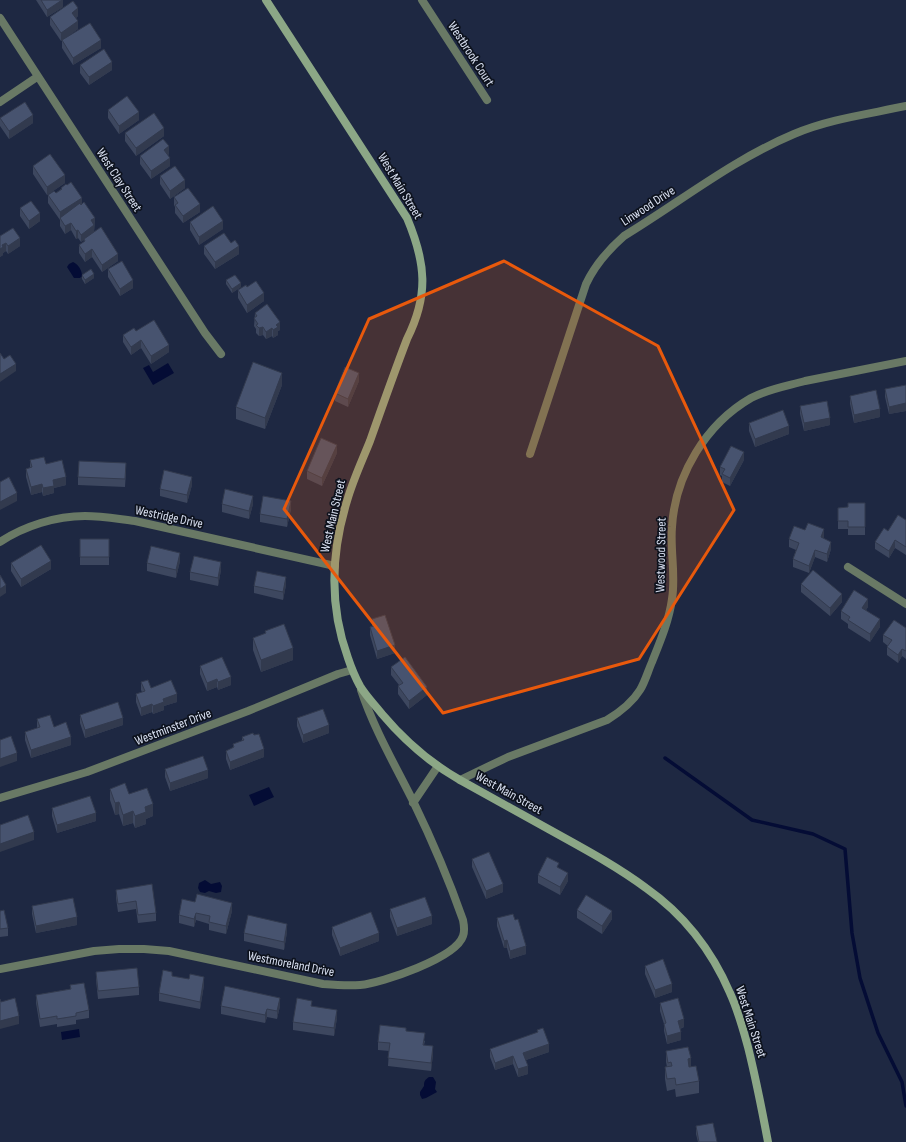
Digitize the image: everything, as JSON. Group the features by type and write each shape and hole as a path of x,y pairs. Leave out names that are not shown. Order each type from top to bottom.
{"main road":[{"name":"West Main Street","path":"267,0 407,218 414,234 423,274 419,310 369,444 356,472 339,536 335,566 334,594 342,640 352,670 360,686 393,727 438,766 633,878 662,901 688,927 709,953 724,979 737,1008 753,1066 768,1142"}],"street":[{"name":"Westbrook Court","path":"422,0 487,100"},
{"name":"West Clay Street","path":"0,18 205,333 221,354"},
{"path":"0,102 38,77"},
{"name":"Linwood Drive","path":"530,454 586,284 599,261 612,247 624,236 710,180 765,147 795,133 830,122 906,106"},
{"name":"Westwood Street","path":"460,780 508,757 607,720 630,703 640,690 664,633 673,598 674,576 672,527 675,504 682,481 690,463 703,441 717,424 733,410 770,389 906,361"},
{"name":"Westridge Drive","path":"0,542 25,529 62,518 84,516 106,517 135,521 335,566"},
{"path":"848,567 906,604"},
{"name":"Westminster Drive","path":"0,798 87,772 248,711 338,674 352,670"},
{"name":"Westmoreland Drive","path":"0,969 94,951 119,948 137,948 169,951 323,984 343,986 360,985 380,981 403,974 449,952 458,944 463,936 463,920 437,854 414,803 381,739 360,686"},
{"path":"414,803 438,766"}],"highlighted area":[{"path":"504,261 658,346 734,510 639,659 443,713 284,509 369,319"}],"water":[{"path":"73,262 77,264 80,269 82,276 80,278 74,278 67,267"},
{"path":"168,363 174,373 153,385 143,368 149,365 153,372"},
{"path":"269,787 274,797 254,806 249,795"},
{"path":"205,880 211,884 220,882 222,886 221,892 200,892 198,888 199,883"},
{"path":"79,1029 80,1037 62,1040 61,1032"},
{"path":"429,1077 433,1077 436,1082 435,1089 437,1092 422,1099 420,1092 425,1081"}],"building":[{"path":"41,0 62,0 47,10"},
{"path":"73,1 78,8 72,13 78,21 61,33 50,17"},
{"path":"90,23 101,40 73,58 62,40"},
{"path":"104,49 112,62 89,77 80,65"},
{"path":"127,96 139,112 119,126 108,110"},
{"path":"25,102 33,115 9,131 0,118"},
{"path":"154,113 164,128 136,148 125,133"},
{"path":"163,139 169,146 164,150 170,158 151,171 140,156"},
{"path":"50,154 65,175 47,187 33,166"},
{"path":"175,166 185,180 170,191 160,176"},
{"path":"71,182 82,198 60,212 48,195 54,191 56,193 66,184 67,185"},
{"path":"188,188 200,204 183,216 175,205 178,203 174,197"},
{"path":"31,201 40,213 29,221 20,208"},
{"path":"84,202 95,218 91,220 94,225 81,235 78,230 76,231 71,223 65,226 60,218 80,203 81,205"},
{"path":"213,206 223,221 199,237 190,222"},
{"path":"101,227 118,254 102,265 92,249 85,254 79,245 85,241 84,239"},
{"path":"13,228 20,238 8,246 6,243 2,245 3,247 0,249 0,236"},
{"path":"224,233 231,243 235,240 239,246 215,262 204,246"},
{"path":"122,261 133,280 120,289 108,269"},
{"path":"91,269 94,274 85,280 82,275"},
{"path":"235,275 241,283 232,289 226,280"},
{"path":"256,281 264,293 247,305 238,290 246,285 247,287"},
{"path":"267,304 280,322 276,325 278,327 273,330 272,328 266,332 263,327 259,328 256,325 258,324 254,318 257,316 255,313"},
{"path":"154,320 169,345 151,356 141,340 131,347 123,335 134,328 136,331"},
{"path":"0,353 4,359 10,355 16,364 0,374"},
{"path":"253,362 282,373 265,418 236,407"},
{"path":"345,367 359,373 348,399 335,393"},
{"path":"906,385 906,403 889,407 885,389"},
{"path":"876,390 880,409 854,415 850,396"},
{"path":"827,401 830,418 804,423 800,406"},
{"path":"783,410 789,426 755,439 749,423"},
{"path":"321,438 337,445 322,478 307,471"},
{"path":"731,446 744,452 730,478 722,474 725,469 720,467"},
{"path":"44,457 46,464 62,460 66,477 53,480 54,486 43,488 42,484 31,487 26,469 32,467 30,460"},
{"path":"79,461 126,463 125,479 78,477"},
{"path":"164,470 192,477 187,495 160,489"},
{"path":"9,477 17,493 0,502 0,482"},
{"path":"225,489 253,496 249,511 222,504"},
{"path":"263,496 291,501 287,519 260,514"},
{"path":"848,503 865,503 865,527 848,527 848,521 838,521 838,508 848,507"},
{"path":"898,515 906,520 906,547 895,540 889,551 875,542 884,528 888,531"},
{"path":"808,523 824,529 821,537 831,542 827,554 815,550 809,566 793,559 799,543 789,539 794,526 805,530"},
{"path":"80,539 109,539 109,557 80,557"},
{"path":"41,545 51,561 21,579 11,563"},
{"path":"151,546 180,553 176,570 147,563"},
{"path":"194,556 221,562 218,578 190,572"},
{"path":"813,570 842,594 830,608 801,584"},
{"path":"257,571 286,577 283,592 254,586"},
{"path":"0,575 6,585 0,589"},
{"path":"854,590 868,599 862,608 880,619 870,634 848,620 850,617 841,611"},
{"path":"385,615 395,645 377,651 370,627 374,626 372,619"},
{"path":"894,620 906,628 906,651 902,649 898,655 887,647 892,640 883,635"},
{"path":"284,624 293,648 261,660 253,638 266,633 265,631"},
{"path":"222,657 231,677 218,682 217,679 207,683 200,666"},
{"path":"405,657 427,687 409,701 398,686 403,683 391,667"},
{"path":"148,680 151,688 171,680 177,694 163,699 164,702 141,708 136,694 145,691 141,682"},
{"path":"118,702 123,718 85,730 80,715"},
{"path":"323,709 329,725 303,735 297,718"},
{"path":"50,715 54,727 66,722 71,737 31,750 25,732 40,727 37,719"},
{"path":"253,733 254,735 259,734 264,749 230,762 226,751 234,747 233,744 244,740 242,737"},
{"path":"11,736 17,753 0,759 0,740"},
{"path":"203,756 208,770 170,783 165,769"},
{"path":"125,783 129,794 147,788 153,804 145,807 146,812 135,816 133,811 123,815 119,802 115,803 110,789"},
{"path":"90,796 96,813 57,825 52,808"},
{"path":"28,815 34,832 0,844 0,825"},
{"path":"489,852 503,884 486,891 472,859"},
{"path":"547,857 559,863 557,867 568,873 560,887 538,875"},
{"path":"152,884 156,913 138,915 136,901 118,904 116,890"},
{"path":"197,894 232,903 226,926 209,922 210,916 196,913 194,919 179,915 182,899 195,902"},
{"path":"586,895 612,911 602,926 577,910"},
{"path":"425,897 432,916 397,928 390,909"},
{"path":"73,898 77,917 36,926 32,906"},
{"path":"4,910 8,928 0,929 0,911"},
{"path":"371,912 379,933 340,948 332,927"},
{"path":"513,914 515,920 518,919 526,946 510,951 507,940 504,941 497,918"},
{"path":"248,915 287,924 284,942 244,933"},
{"path":"663,959 672,984 655,990 645,966"},
{"path":"137,968 139,987 98,991 96,972"},
{"path":"163,970 172,972 172,976 189,979 190,974 204,977 200,1002 159,993"},
{"path":"84,983 89,1010 76,1013 76,1016 57,1019 57,1016 40,1019 36,995 71,989 70,985"},
{"path":"225,986 280,998 277,1011 267,1009 265,1015 221,1006"},
{"path":"15,998 19,1016 0,1021 0,999 1,1002"},
{"path":"297,998 312,1001 311,1006 337,1010 334,1028 293,1022"},
{"path":"678,998 684,1019 678,1021 681,1032 667,1036 664,1024 666,1023 660,1003"},
{"path":"380,1025 406,1028 406,1031 425,1033 423,1045 433,1046 431,1063 388,1058 390,1043 378,1042"},
{"path":"543,1028 549,1044 523,1053 528,1066 518,1069 513,1056 495,1063 490,1049 538,1032 537,1030"},
{"path":"688,1047 691,1058 688,1059 689,1067 696,1066 699,1081 676,1085 675,1078 667,1079 665,1067 672,1066 671,1062 668,1063 666,1051"},
{"path":"713,1123 717,1142 699,1142 696,1126"}],"waterway":[{"path":"665,758 752,820 813,834 845,849 852,933 860,978 878,1033 902,1082 906,1106"}]}
